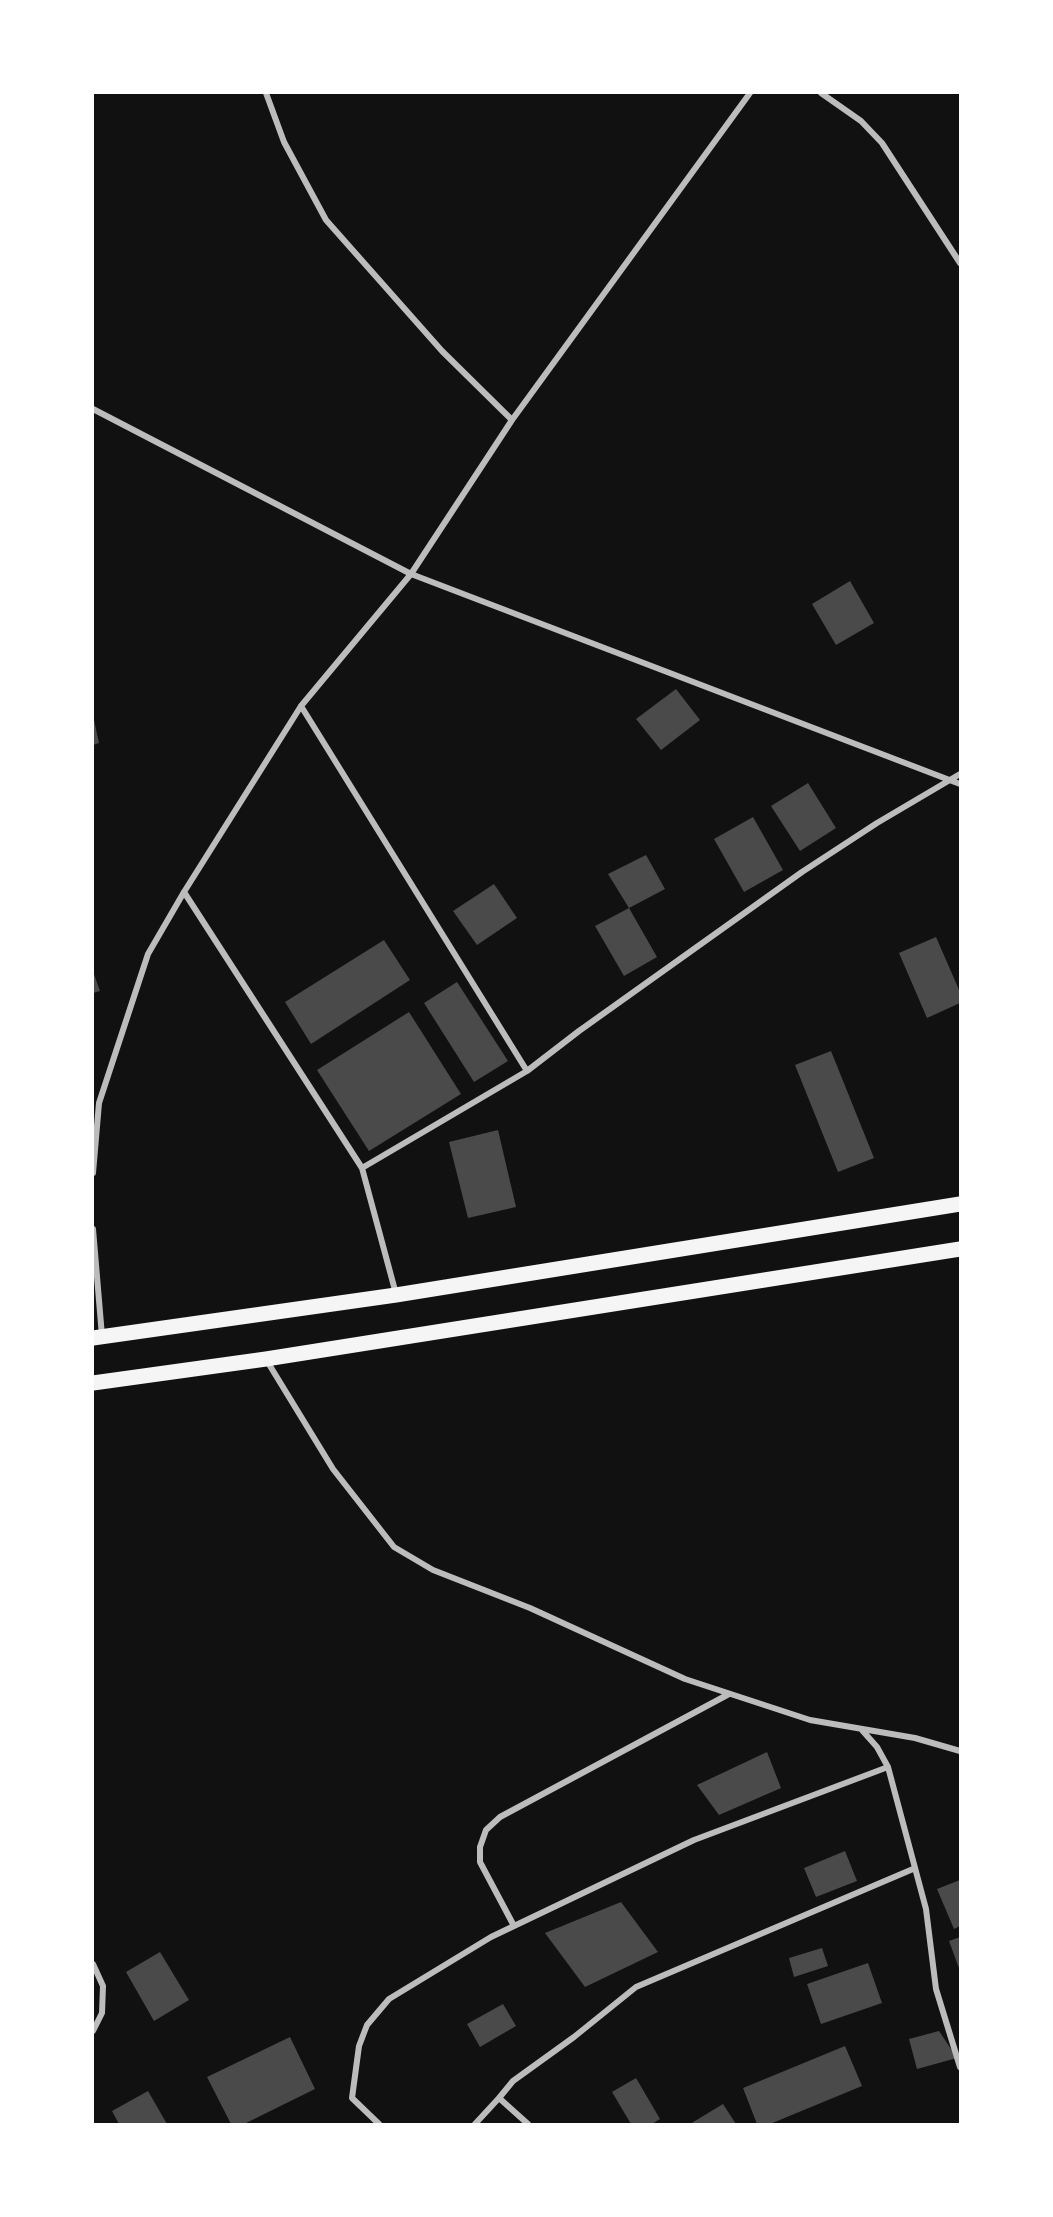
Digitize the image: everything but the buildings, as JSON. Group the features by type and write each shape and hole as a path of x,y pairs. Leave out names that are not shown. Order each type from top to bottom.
{"main road":[{"path":"98,1337 396,1294 960,1204"},
{"path":"93,1383 266,1359 960,1249"}],"street":[{"path":"266,93 284,142 326,220 442,351 512,420"},
{"path":"93,1173 99,1103 148,954 184,892 301,706 411,574 512,420 750,93"},
{"path":"821,93 861,121 882,143 960,263"},
{"path":"93,409 411,574 960,784"},
{"path":"301,706 527,1071"},
{"path":"362,1168 527,1071 626,997 802,872 960,774"},
{"path":"184,892 362,1168 396,1294"},
{"path":"93,1229 98,1337"},
{"path":"266,1359 333,1469 394,1547 433,1570 530,1608 685,1679 810,1720 915,1738 960,1751"},
{"path":"514,1926 480,1862 480,1847 486,1830 500,1817 729,1694"},
{"path":"861,1729 877,1747 888,1767 926,1909 936,1989 960,2067"},
{"path":"379,2124 352,2098 359,2046 367,2025 389,1999 491,1937 694,1840 888,1767"},
{"path":"475,2124 513,2081 574,2037 636,1987 914,1869"},
{"path":"93,1964 103,1986 102,2013 93,2031"},
{"path":"500,2098 528,2124"}]}
